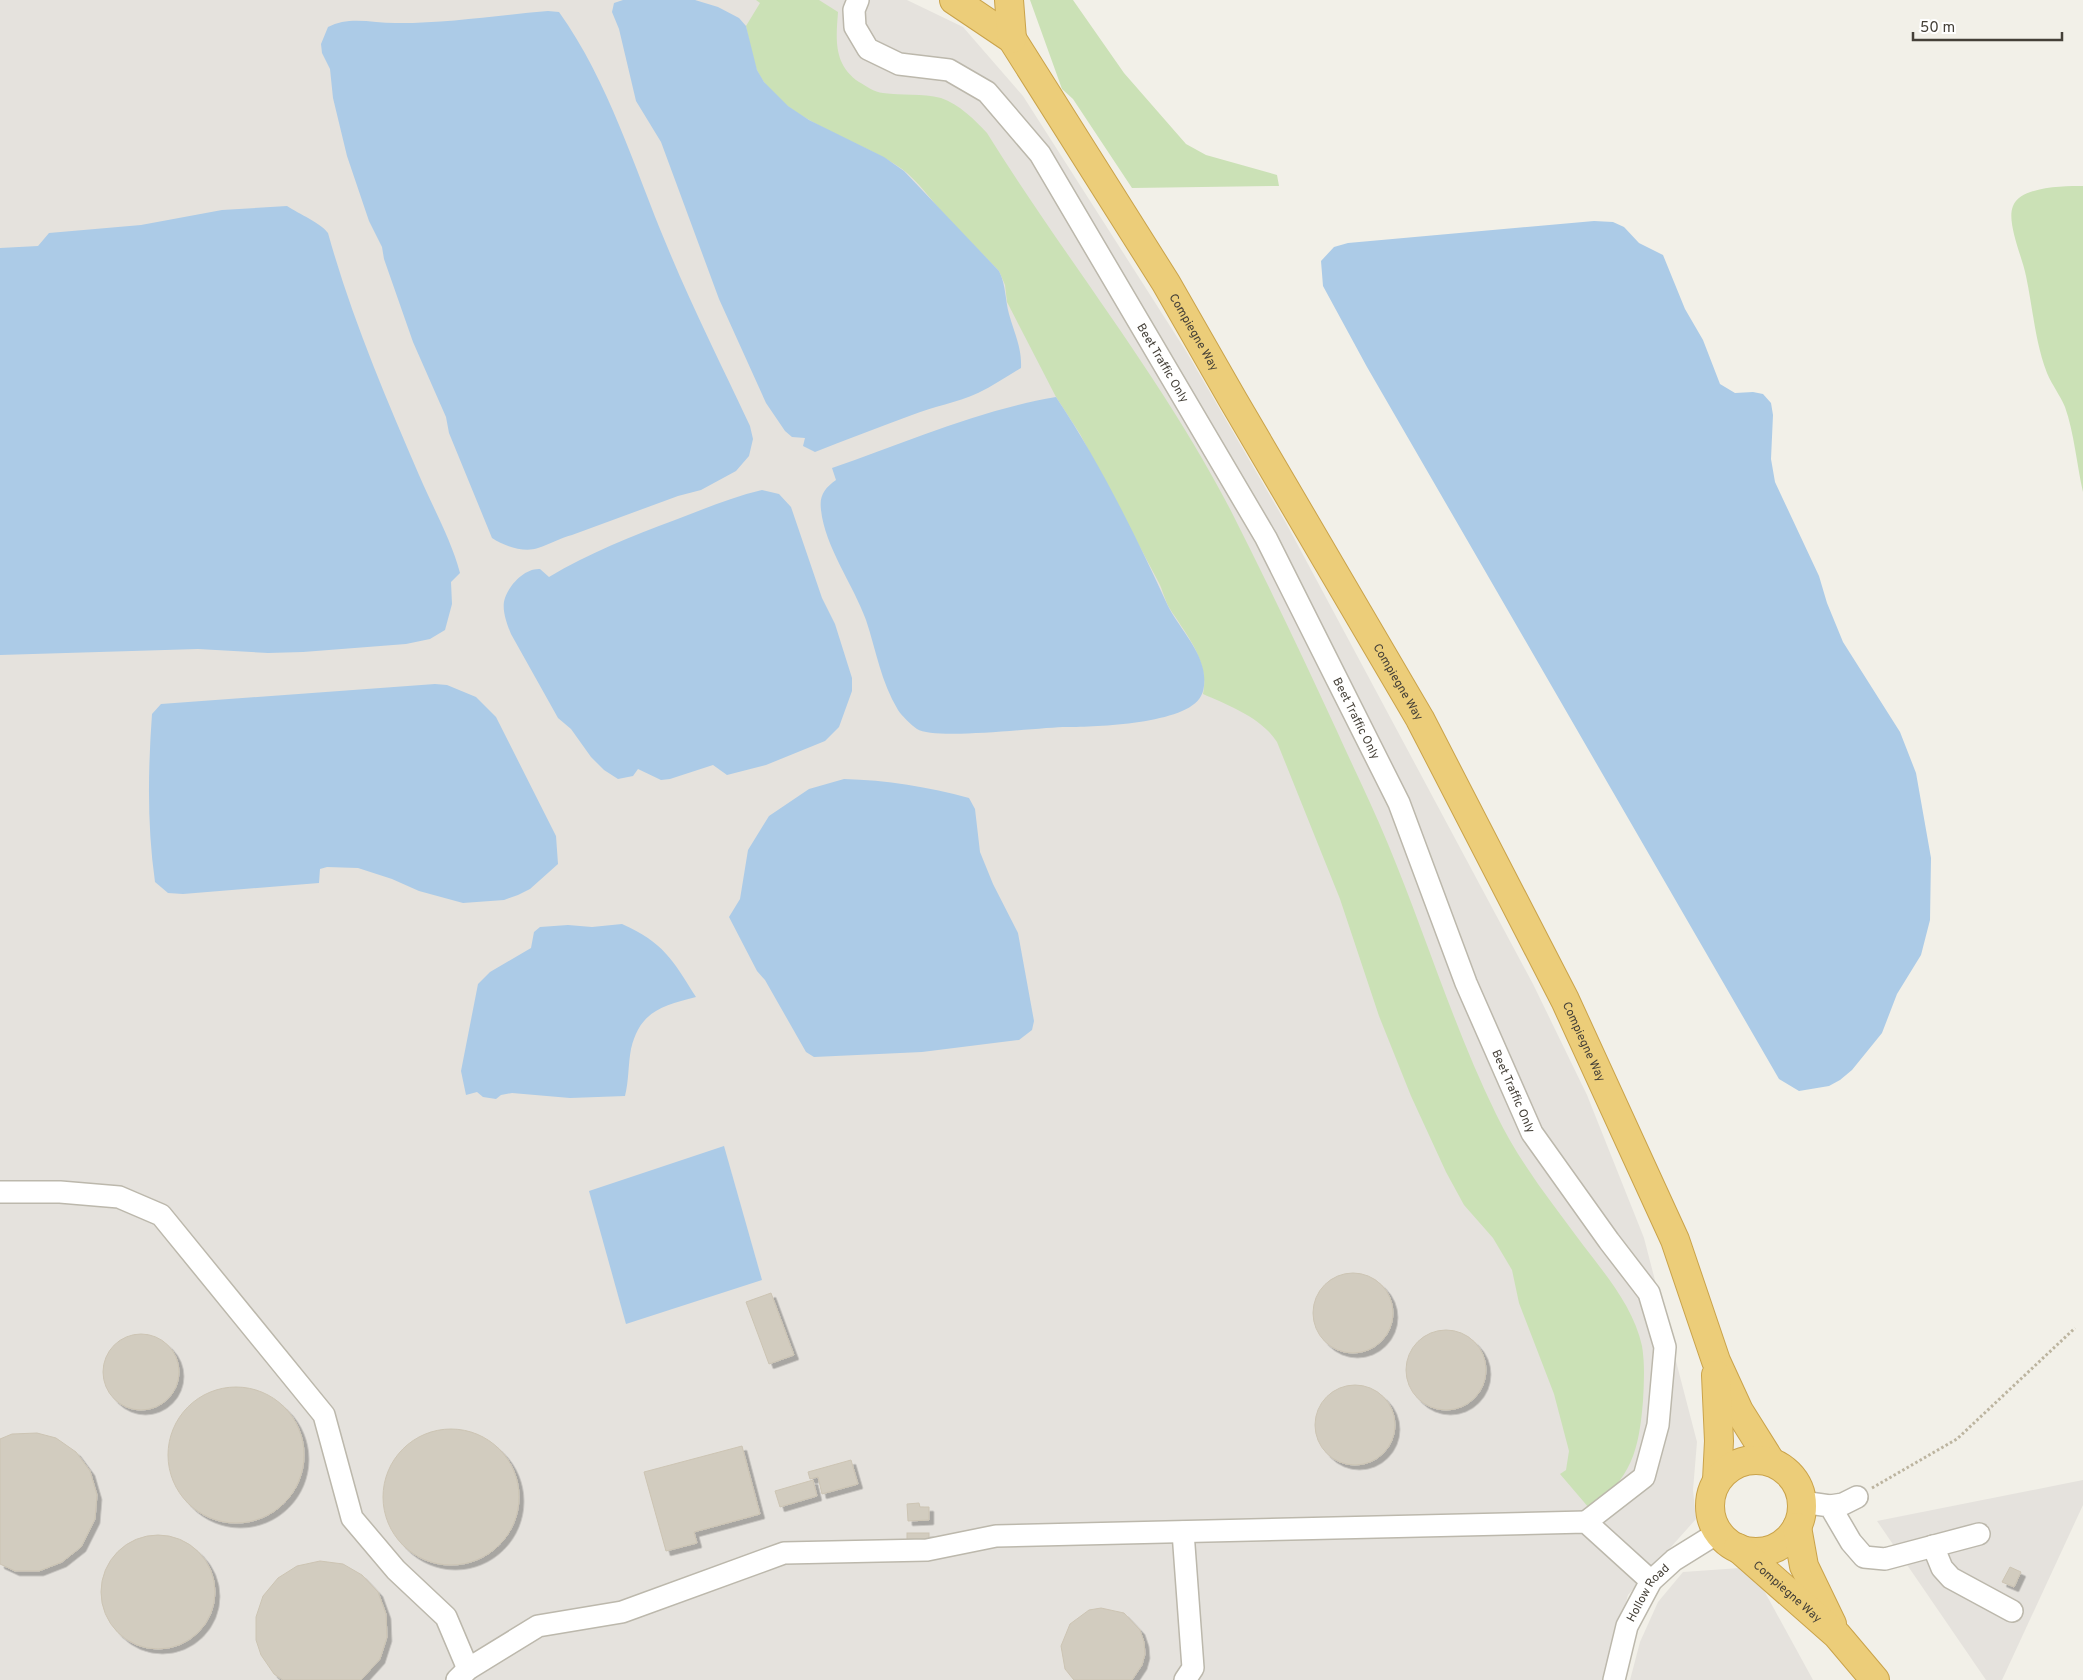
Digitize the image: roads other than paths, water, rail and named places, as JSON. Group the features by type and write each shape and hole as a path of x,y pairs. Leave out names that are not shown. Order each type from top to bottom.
{"highway":[{"name":"Compiegne Way","path":"954,0 1012,39 1166,283 1420,718 1569,1008 1675,1240 1716,1361 1739,1411 1771,1462"},
{"name":"Compiegne Way","path":"1009,0 1012,39"},
{"name":"Compiegne Way","path":"1716,1361 1719,1441 1717,1480"},
{"path":"1756,1459 1771,1462 1783,1468 1793,1477 1799,1489 1800,1515 1784,1542 1765,1551 1751,1552 1728,1540 1712,1520 1710,1507 1712,1493 1717,1480 1728,1469 1741,1462 1756,1459"},
{"name":"Compiegne Way","path":"1800,1515 1804,1566 1837,1635"},
{"name":"Compiegne Way","path":"1728,1540 1837,1635 1875,1680"}],"street":[{"name":"Beet Traffic Only","path":"858,0 854,10 855,27 868,49 899,64 948,70 987,92 1040,154 1266,538 1399,803 1466,983 1532,1133 1609,1242 1650,1293 1665,1347 1656,1434 1644,1477 1586,1522"},
{"path":"0,1192 60,1192 119,1196 161,1215 324,1415 352,1518 396,1570 446,1617 462,1674 538,1626 622,1612 784,1554 927,1550 996,1536 1586,1522 1651,1581"},
{"path":"1800,1515 1843,1504 1857,1496"},
{"path":"1830,1506 1851,1542 1864,1557 1885,1559 1979,1534"},
{"path":"1183,1532 1193,1668 1185,1680"},
{"name":"Hollow Road","path":"1614,1680 1627,1626 1651,1581 1674,1560 1728,1540"},
{"path":"1933,1546 1942,1568 1951,1578 2012,1611"}],"water":[{"path":"623,0 695,0 718,7 739,18 746,26 757,70 764,82 788,106 809,120 884,157 904,171 999,271 1019,347 1021,368 978,393 920,412 815,452 803,446 805,438 792,437 785,431 766,403 719,299 661,142 636,101 619,29 612,12 614,3"},
{"path":"548,11 559,12 577,39 606,96 677,269 750,426 753,439 749,456 736,471 701,490 678,496 538,548 527,550 502,544 492,538 449,433 446,417 413,342 384,259 382,247 369,221 347,156 333,98 330,69 322,53 321,44 328,27 345,21 390,23 436,22"},
{"path":"287,206 315,222 328,233 347,295 369,356 452,548 460,573 451,582 452,604 445,630 430,639 406,644 303,652 268,653 198,649 0,655 0,248 38,246 49,233 141,225 222,210"},
{"path":"1594,221 1613,222 1624,227 1639,243 1663,255 1685,309 1703,340 1720,384 1735,393 1753,392 1763,394 1771,403 1773,415 1771,459 1775,482 1819,576 1827,603 1843,642 1900,732 1916,773 1931,858 1930,920 1921,955 1897,994 1882,1033 1852,1070 1829,1086 1799,1091 1779,1079 1367,367 1323,286 1321,261 1334,247 1348,243"},
{"path":"1056,397 1102,473 1130,526 1172,614 1197,652 1204,672 1201,696 1192,705 1178,713 1118,725 965,734 944,734 917,729 902,715 892,699 883,677 866,620 828,538 821,510 821,500 824,492 836,480 832,468 999,410"},
{"path":"762,490 779,494 791,507 822,598 835,624 852,678 852,691 839,727 825,741 766,765 727,775 713,765 670,779 661,780 638,769 633,776 618,779 604,770 591,757 571,729 558,718 511,634 504,612 504,602 507,593 514,582 529,571 540,569 549,577 580,560 627,539 740,496"},
{"path":"435,684 447,685 476,697 496,717 556,836 558,864 530,889 504,900 463,903 419,891 392,879 358,868 327,867 320,869 319,883 183,894 168,893 155,882 149,819 150,756 152,714 161,704"},
{"path":"844,779 907,785 969,798 975,809 980,852 993,884 1018,933 1034,1021 1032,1030 1019,1040 922,1052 814,1057 806,1052 765,980 757,971 729,917 740,899 748,850 769,816 809,789"},
{"path":"622,924 658,945 673,962 696,997 663,1007 654,1012 640,1026 631,1049 625,1096 570,1098 512,1093 501,1095 496,1099 483,1097 477,1092 466,1095 461,1071 478,984 490,972 531,948 534,932 540,927 568,925 592,927"},
{"path":"724,1146 762,1280 626,1324 589,1191"}]}
